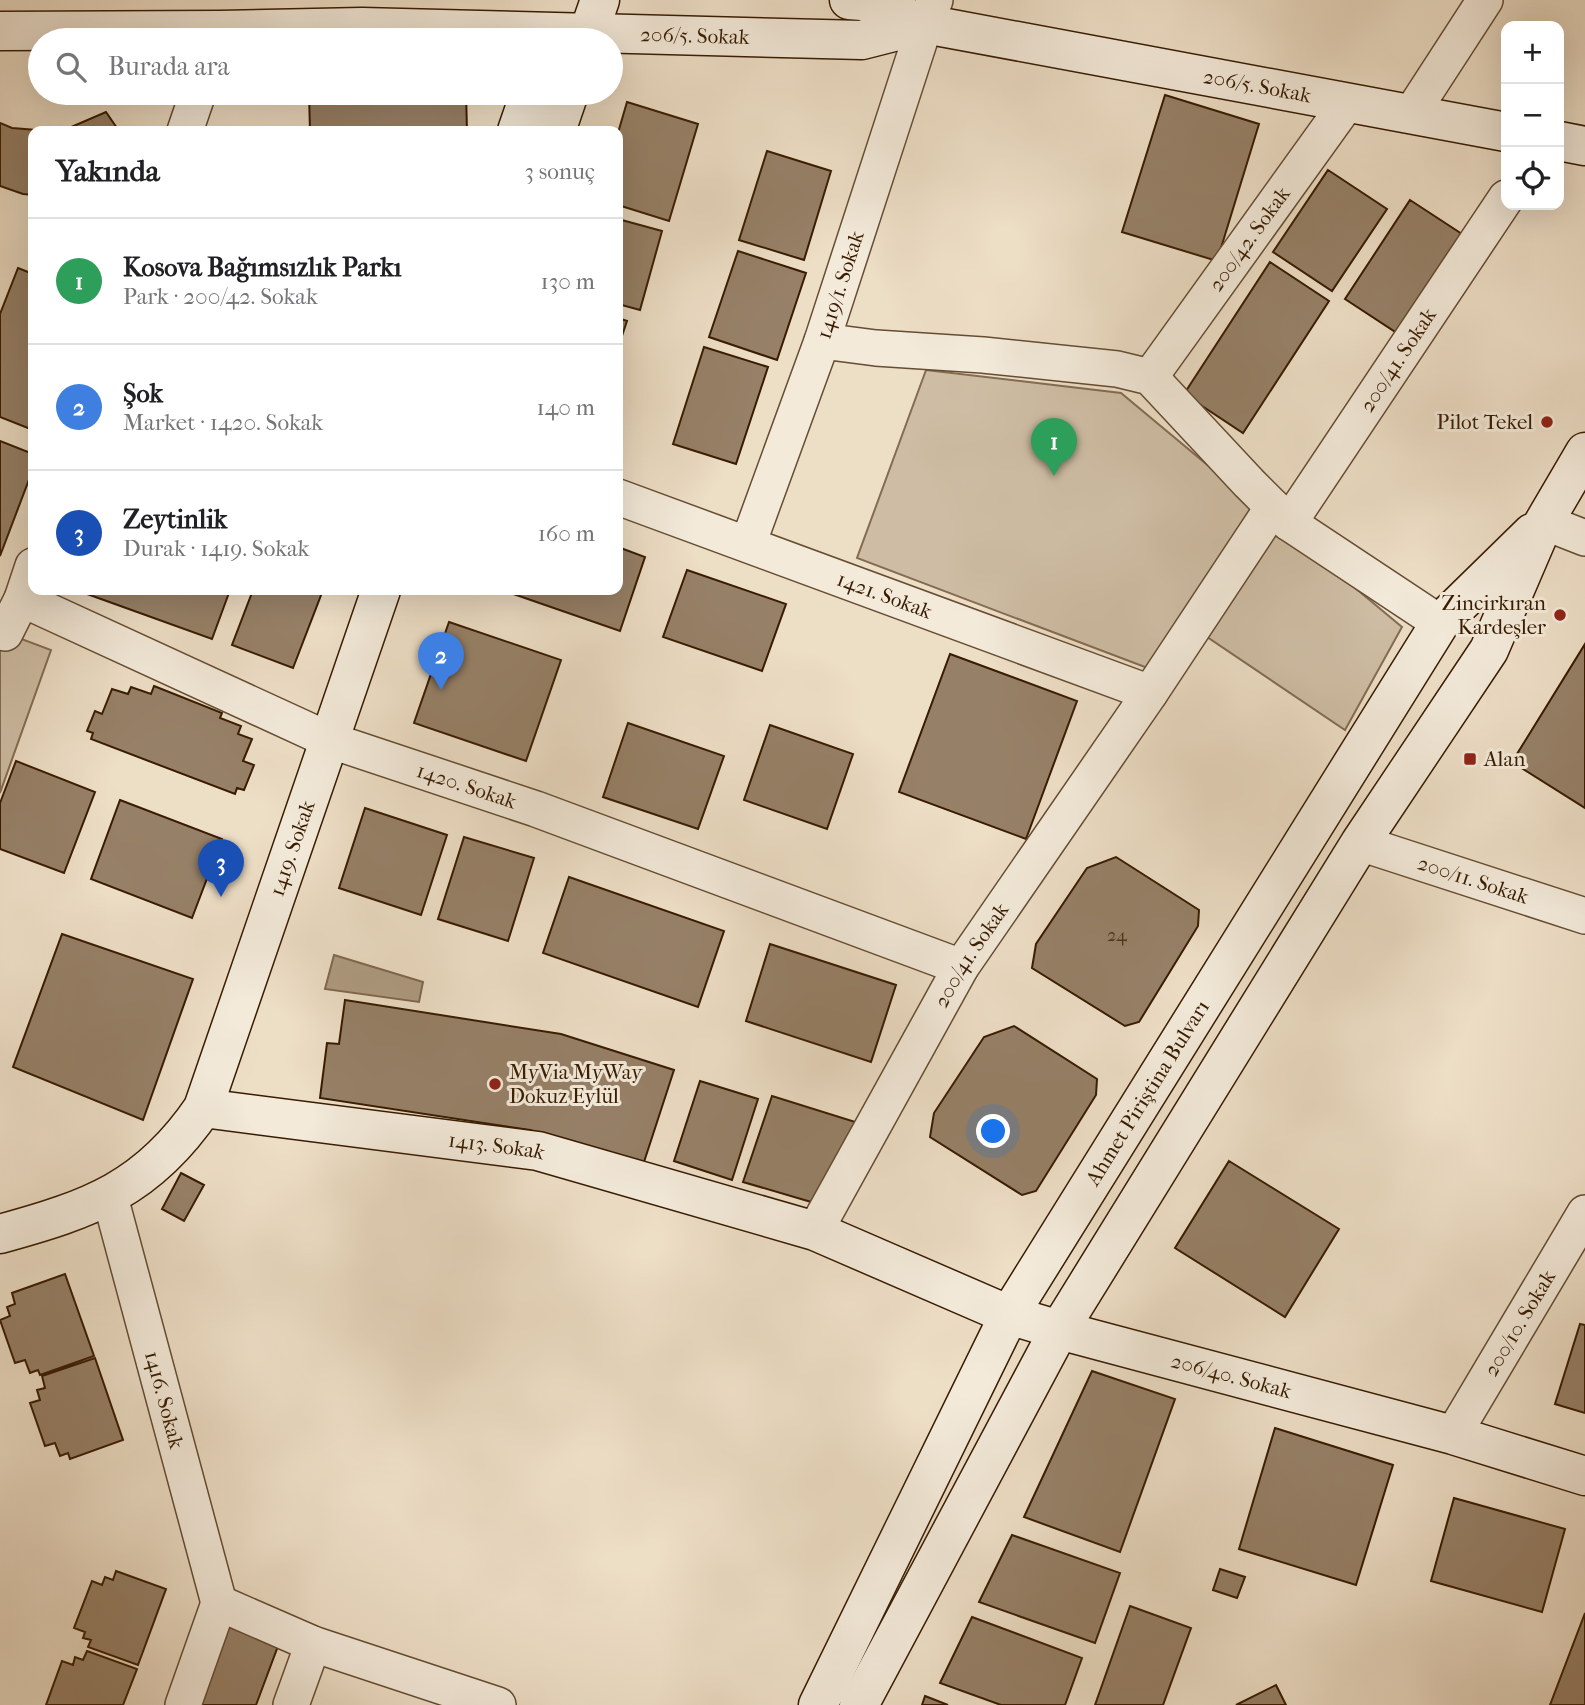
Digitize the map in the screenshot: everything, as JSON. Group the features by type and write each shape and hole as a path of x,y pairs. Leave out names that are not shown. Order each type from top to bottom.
{"main road":[{"name":"206/5. Sokak","path":"849,0 930,12 1347,103 1501,131"},
{"name":"206/5. Sokak","path":"344,28 592,24 862,40 930,12"},
{"name":"206/5. Sokak","path":"0,30 28,31"},
{"path":"519,126 526,105"},
{"path":"558,126 565,105"},
{"path":"1564,142 1585,146"},
{"name":"Ahmet Piriştina Bulvarı","path":"859,1705 1059,1330 1360,843 1489,650 1544,522 1585,452"},
{"name":"Ahmet Piriştina Bulvarı","path":"818,1705 1009,1315 1440,622 1544,522"},
{"name":"1419. Sokak","path":"202,1108 378,595"},
{"path":"0,1234 110,1197 143,1176 167,1155 202,1108"},
{"name":"1413. Sokak","path":"202,1108 538,1151 815,1231 1009,1315"},
{"name":"206/40. Sokak","path":"1009,1315 1453,1435 1585,1476"}],"street":[{"path":"1411,114 1485,0"},
{"name":"1419/1. Sokak","path":"748,544 822,341 930,12"},
{"name":"200/42. Sokak","path":"1150,377 1347,103"},
{"path":"187,126 194,105"},
{"name":"200/41. Sokak","path":"815,1231 961,967 1150,692 1281,515 1501,205"},
{"path":"822,341 1118,369 1150,377 1281,515 1440,622"},
{"name":"1421. Sokak","path":"623,499 1150,692"},
{"path":"1544,522 1585,538"},
{"path":"0,631 5,633 28,581"},
{"name":"1420. Sokak","path":"22,599 329,740 536,809 961,967"},
{"name":"200/11. Sokak","path":"1360,843 1585,916"},
{"name":"1416. Sokak","path":"110,1197 219,1603"},
{"name":"200/10. Sokak","path":"1453,1435 1585,1213"},
{"path":"183,1705 219,1603 313,1644 498,1705"},
{"path":"291,1705 313,1644"}],"shaded area":[{"path":"926,370 1121,393 1402,627 1345,730 1201,633 1174,678 857,558"},
{"path":"0,631 51,650 0,793"},
{"path":"334,955 423,982 419,1002 325,989"}],"building":[{"path":"1165,95 1259,124 1217,261 1122,232"},
{"path":"627,102 698,124 669,221 623,207 623,126 620,126"},
{"path":"309,105 466,105 467,126 310,126"},
{"path":"106,112 116,126 74,126"},
{"path":"0,123 12,128 28,129 28,194 0,186"},
{"path":"767,151 831,171 804,260 739,240"},
{"path":"1328,170 1387,209 1332,291 1273,252"},
{"path":"1410,200 1465,236 1400,335 1345,299"},
{"path":"623,220 662,231 640,310 623,305"},
{"path":"738,251 806,273 777,360 709,337"},
{"path":"1270,262 1329,301 1243,433 1184,394"},
{"path":"18,268 28,272 28,428 0,417 0,314"},
{"path":"704,347 768,367 736,464 673,444"},
{"path":"0,441 28,452 28,482 0,556"},
{"path":"623,549 645,557 620,631 516,595 623,595"},
{"path":"687,570 786,604 762,671 663,637"},
{"path":"90,595 228,595 212,639"},
{"path":"251,595 321,595 293,668 232,645"},
{"path":"449,622 561,660 526,761 414,723"},
{"path":"1585,644 1585,808 1512,762"},
{"path":"950,654 1077,701 1026,839 899,792"},
{"path":"154,686 222,713 220,718 241,726 238,734 252,739 243,761 254,765 244,790 237,788 235,794 91,739 93,733 87,731 95,711 102,714 112,689 128,694 131,687 151,694"},
{"path":"628,723 724,756 698,829 603,797"},
{"path":"770,725 853,754 827,829 744,800"},
{"path":"16,761 95,792 64,873 0,849 0,803"},
{"path":"120,800 222,839 192,918 91,879"},
{"path":"365,808 447,835 421,915 339,888"},
{"path":"464,837 534,858 508,941 438,919"},
{"path":"1116,857 1199,910 1198,926 1139,1022 1125,1026 1032,968 1036,944 1087,868"},
{"path":"569,877 724,931 698,1007 543,953"},
{"path":"62,934 193,979 143,1120 13,1067"},
{"path":"770,944 896,985 871,1062 746,1021"},
{"name":"MyVia MyWay Dokuz Eylül","path":"345,1000 561,1034 674,1070 643,1165 530,1130 320,1098 327,1043 339,1044"},
{"path":"1014,1026 1097,1079 1096,1095 1036,1191 1022,1195 930,1137 934,1113 984,1037"},
{"path":"700,1081 758,1099 732,1180 674,1161"},
{"path":"772,1096 865,1125 818,1204 743,1182"},
{"path":"1229,1161 1339,1229 1285,1317 1175,1248"},
{"path":"181,1173 204,1185 184,1221 162,1209"},
{"path":"65,1274 94,1356 40,1375 38,1370 30,1373 25,1360 15,1363 0,1320 10,1316 7,1307 15,1304 12,1293"},
{"path":"1580,1324 1585,1325 1585,1413 1555,1404"},
{"path":"95,1358 123,1440 70,1459 68,1453 60,1456 55,1443 45,1446 30,1403 40,1400 37,1390 45,1388 42,1376"},
{"path":"1092,1371 1175,1399 1120,1552 1024,1517"},
{"path":"1275,1428 1393,1465 1356,1585 1239,1549"},
{"path":"1454,1498 1565,1529 1542,1612 1431,1581"},
{"path":"1012,1535 1120,1573 1095,1643 979,1602"},
{"path":"1220,1569 1245,1577 1237,1598 1213,1590"},
{"path":"116,1571 166,1589 138,1665 88,1647 91,1640 83,1638 85,1632 74,1628 92,1581 102,1585 105,1577 113,1580"},
{"path":"1130,1606 1191,1628 1163,1705 1095,1705"},
{"path":"1585,1613 1585,1705 1550,1705"},
{"path":"972,1617 1082,1658 1065,1705 1001,1705 940,1683"},
{"path":"227,1626 278,1646 256,1705 197,1705"},
{"path":"87,1651 137,1669 123,1705 46,1705 62,1661 73,1665 75,1657 83,1660"},
{"path":"1276,1685 1286,1705 1236,1705"},
{"path":"925,1696 948,1705 922,1705"}],"place":[{"name":"Pilot Tekel","path":"1547,422"},
{"name":"Kosova Bağımsızlık Parkı","path":"1054,476"},
{"name":"Zincirkıran Kardeşler","path":"1560,615"},
{"name":"Şok","path":"441,690"},
{"name":"Alan","path":"1470,759"},
{"name":"Zeytinlik","path":"221,897"},
{"name":"MyVia MyWay Dokuz Eylül","path":"495,1084"}]}
